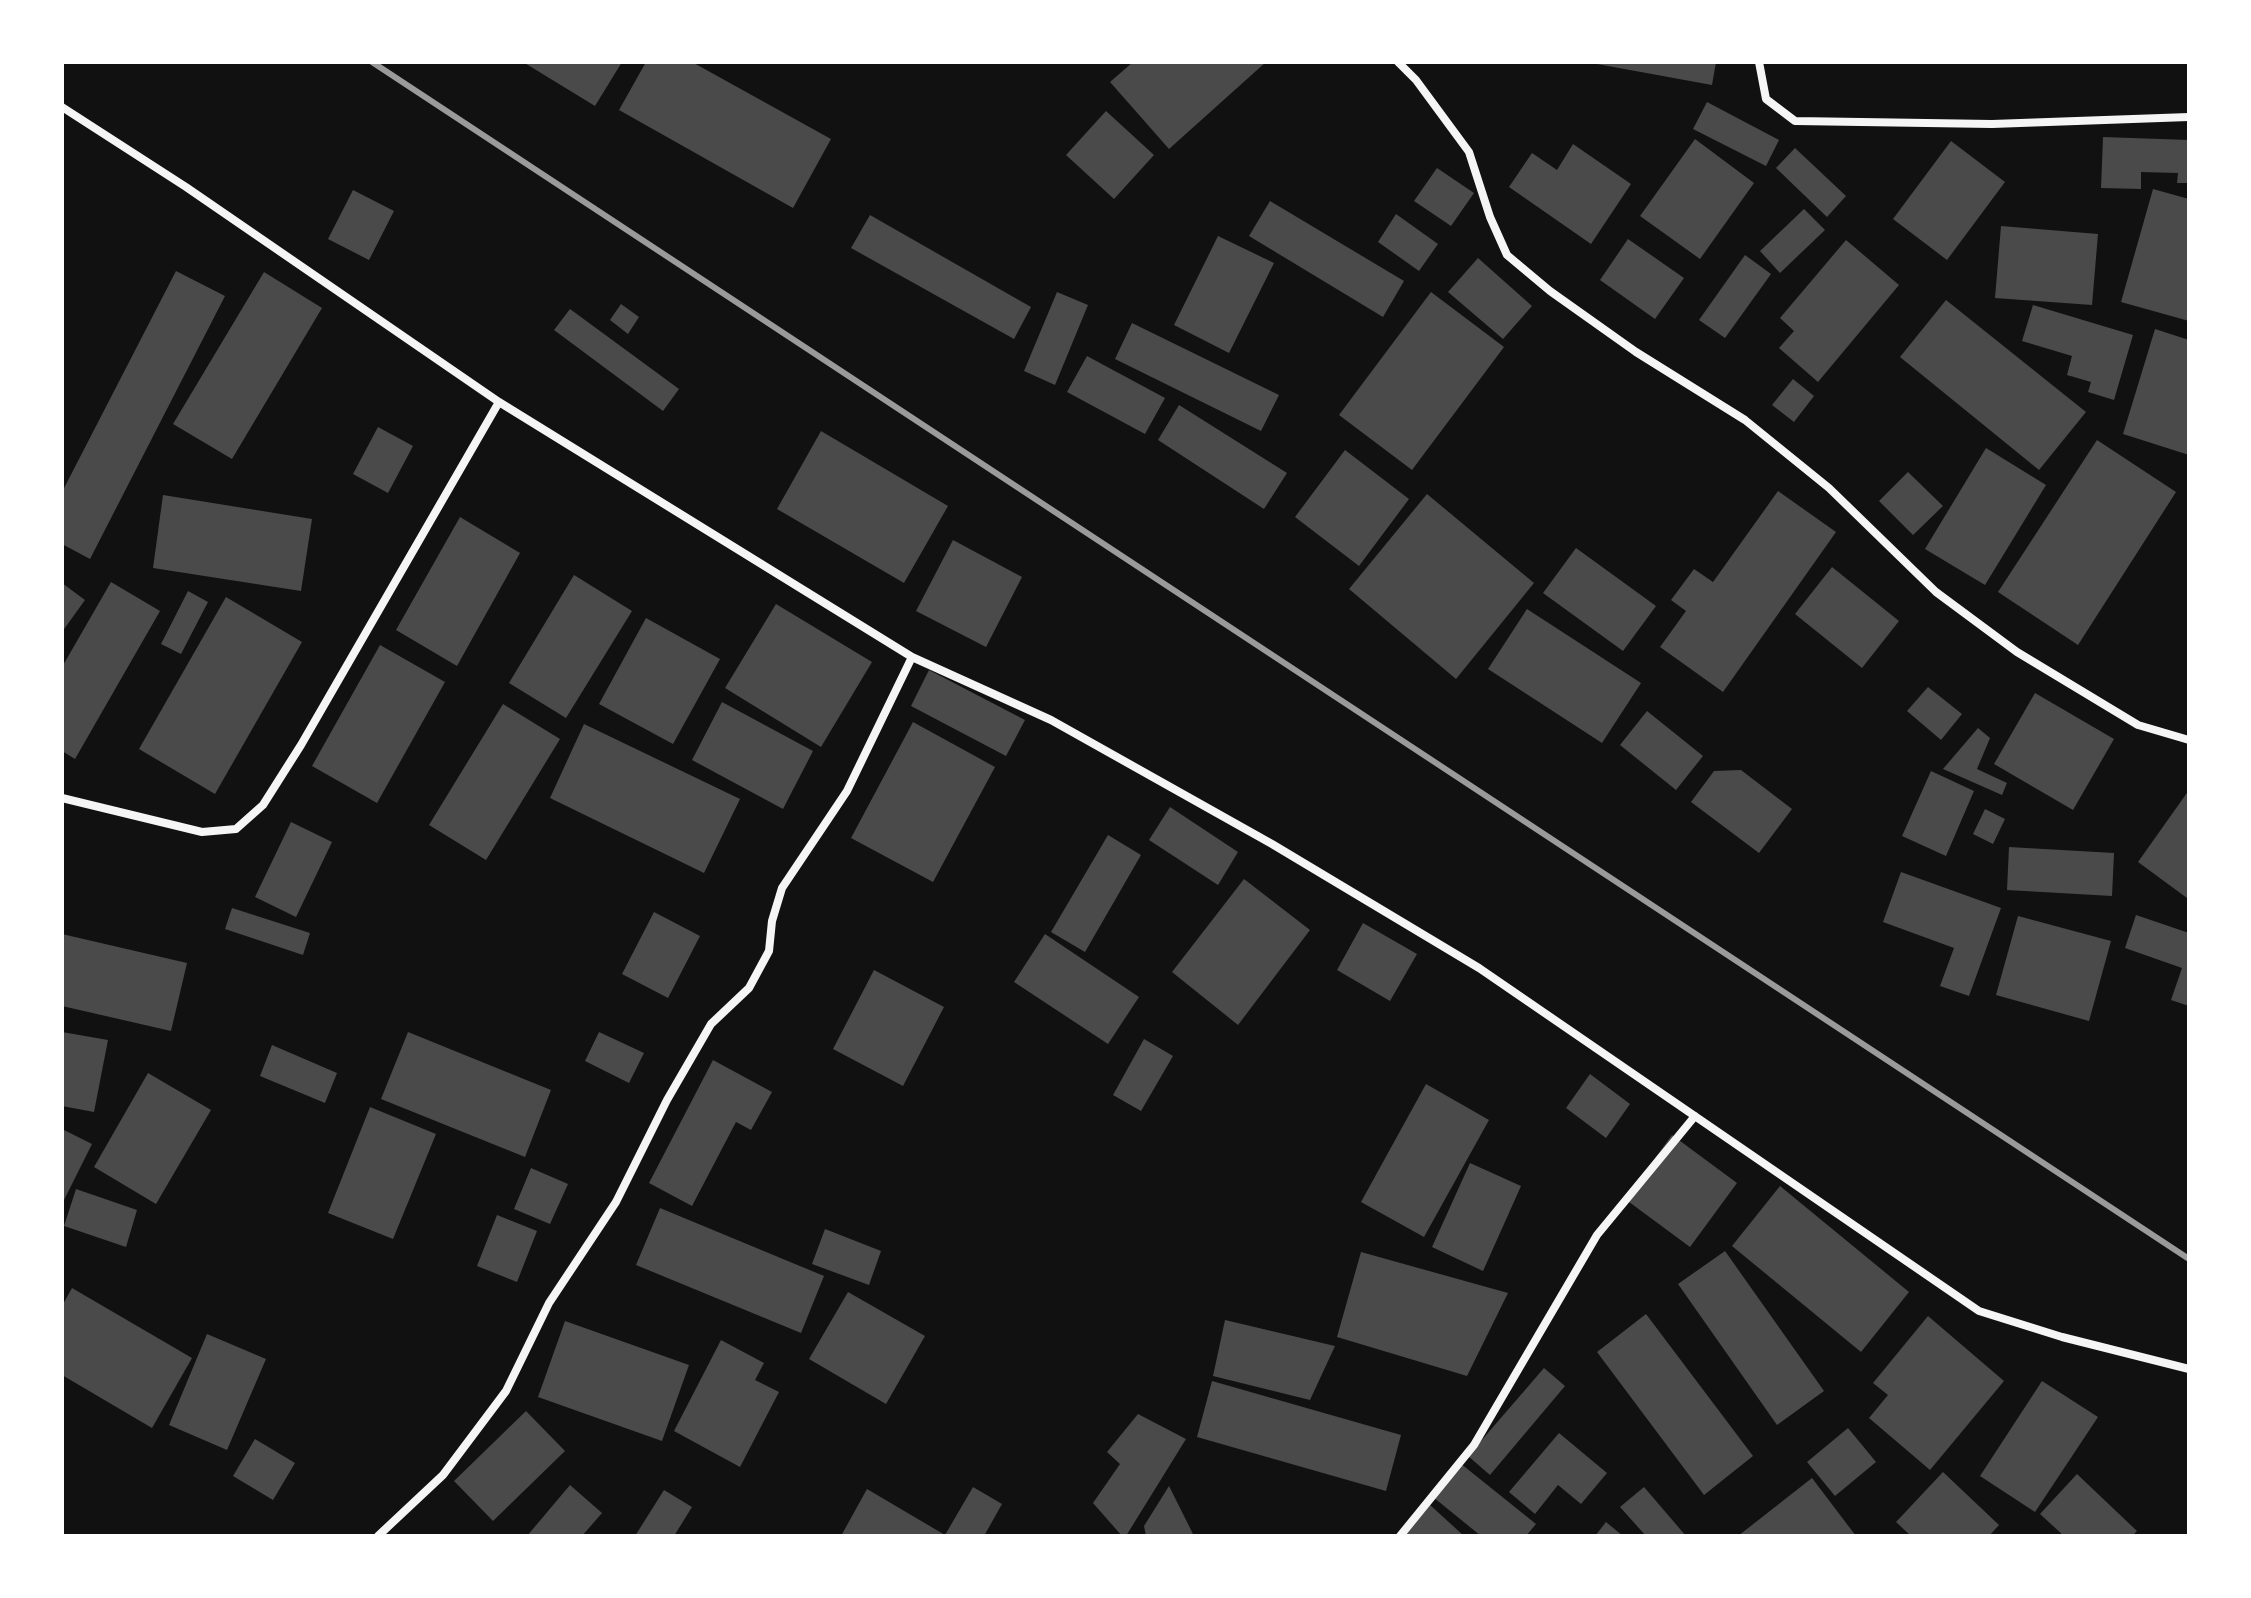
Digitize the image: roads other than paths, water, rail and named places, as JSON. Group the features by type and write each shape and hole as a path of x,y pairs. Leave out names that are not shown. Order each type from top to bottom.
{"street":[{"path":"1398,62 1416,80 1469,152 1490,217 1507,255 1550,291 1636,352 1745,420 1829,488 1936,592 2017,652 2138,725 2189,740"},
{"path":"1759,62 1766,99 1795,121 1992,124 2189,117"},
{"path":"62,107 186,187 499,402 912,657 1051,720 1272,844 1479,968 1979,1311 2062,1337 2189,1369"},
{"path":"62,798 202,832 236,829 263,805 301,745 499,402"},
{"path":"378,1536 443,1475 506,1391 549,1303 616,1202 667,1100 711,1024 749,988 769,951 772,921 782,888 847,791 912,657"},
{"path":"1400,1536 1474,1445 1597,1235 1695,1116"}],"railway":[{"path":"372,62 2189,1259"}]}
